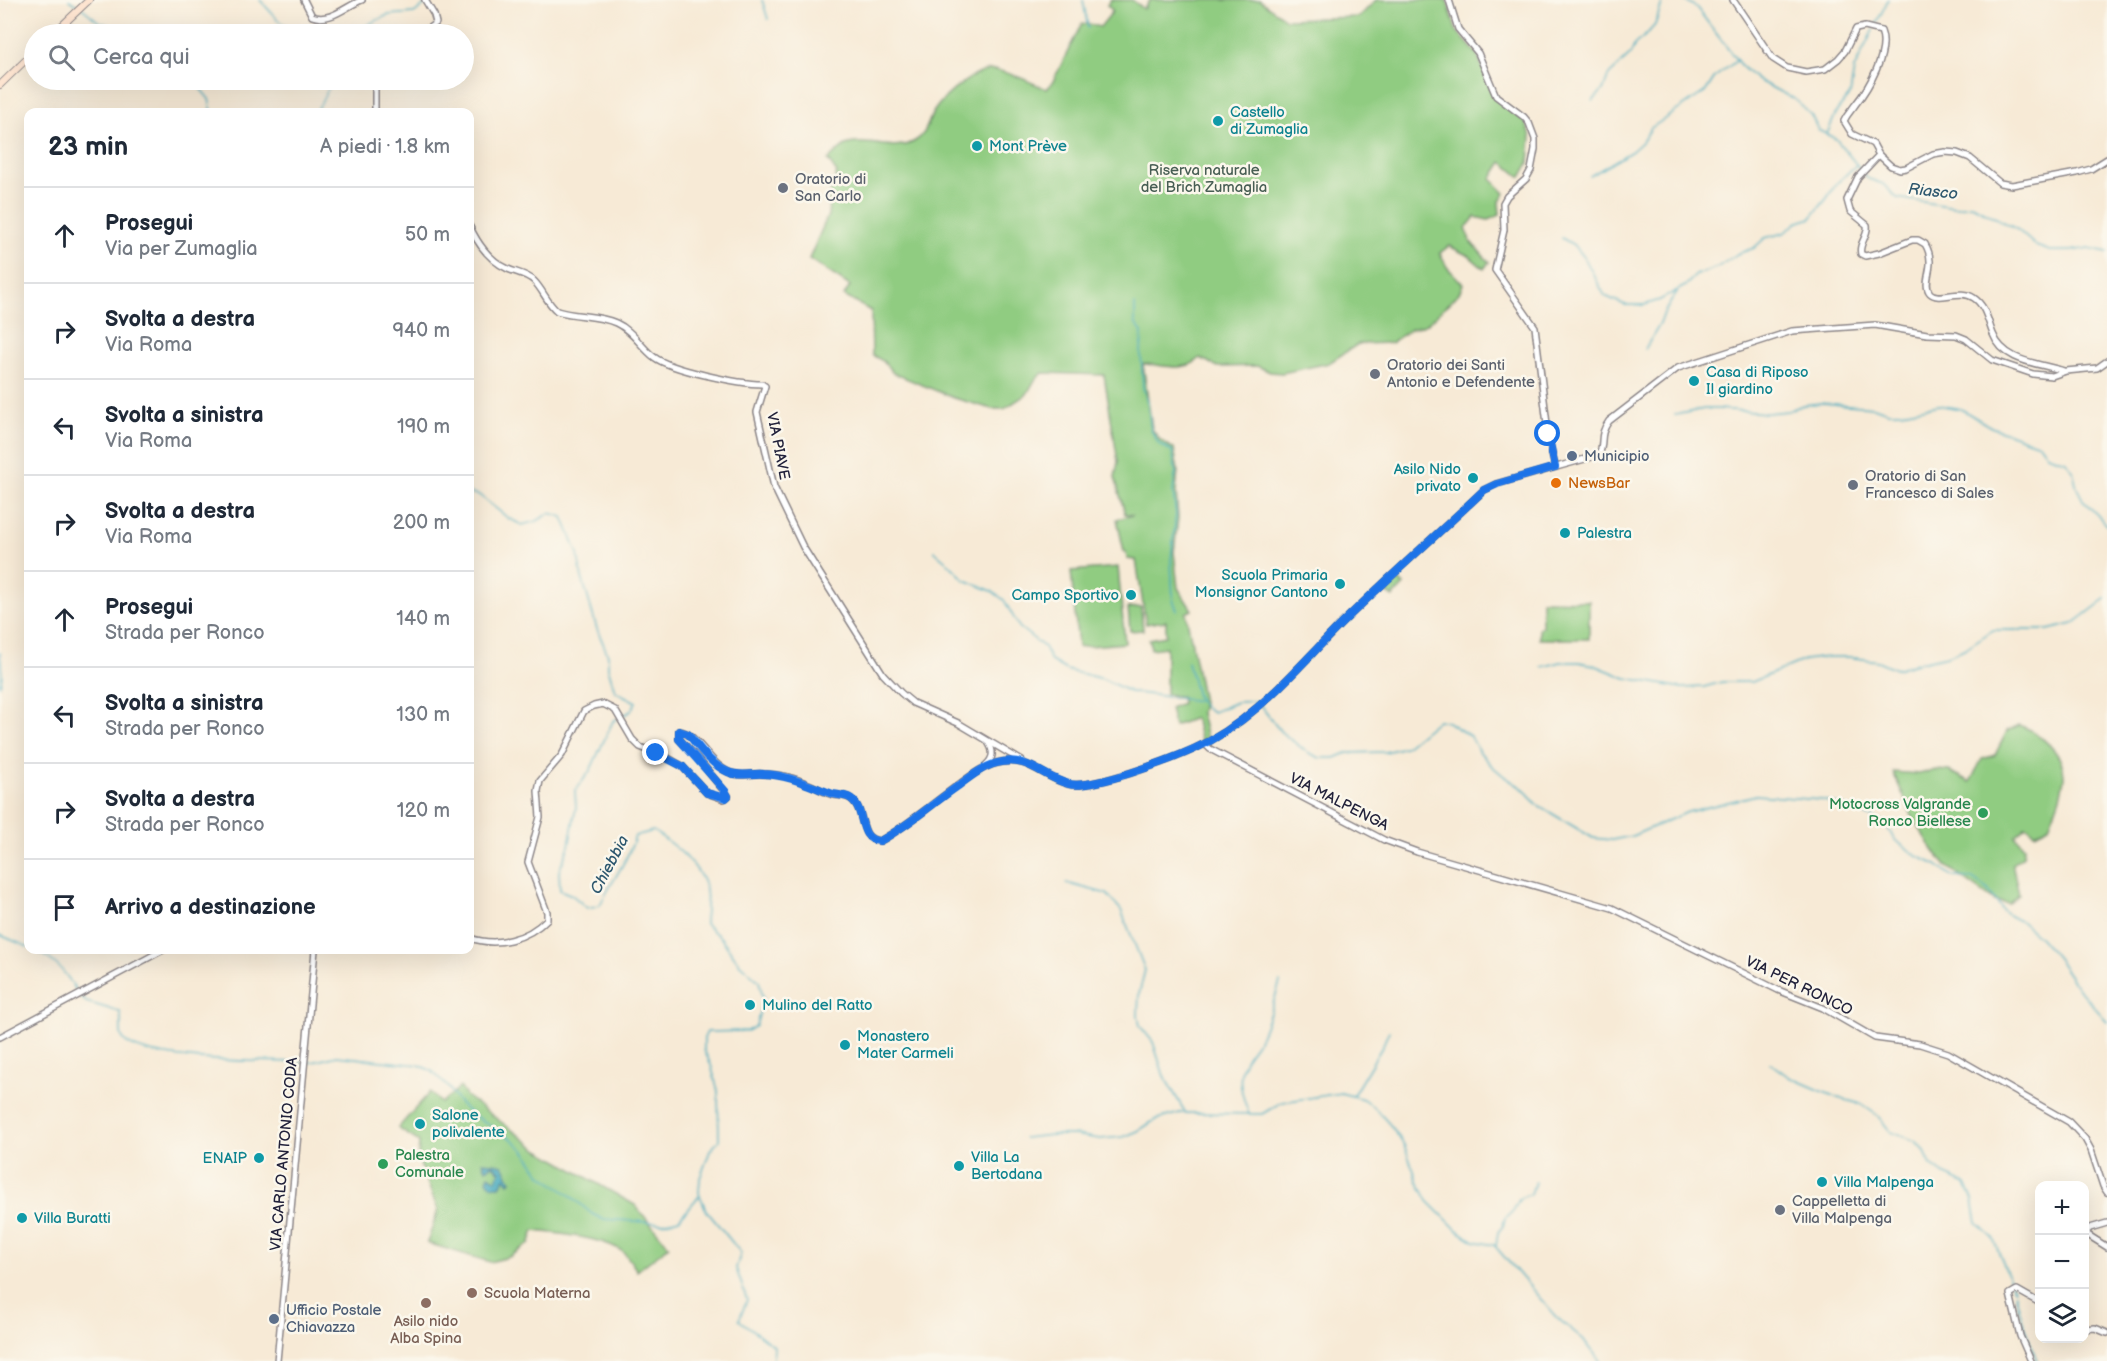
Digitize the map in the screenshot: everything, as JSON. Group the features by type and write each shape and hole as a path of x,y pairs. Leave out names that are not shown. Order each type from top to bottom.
{"main road":[{"path":"64,24 89,0"},
{"path":"0,85 24,62"}],"street":[{"path":"304,0 312,16 322,18 362,0"},
{"path":"425,0 431,9 435,24"},
{"path":"1449,0 1455,23 1478,53 1496,96 1524,117 1529,123 1534,139 1535,149 1531,170 1526,179 1507,196 1503,203 1504,230 1495,270 1535,327 1549,440 1555,467"},
{"path":"1733,0 1773,59 1787,68 1806,72 1825,69 1849,46 1856,29 1865,27 1881,32 1883,47 1876,70 1844,121 1852,134 1873,144 1879,155 1891,166 1900,169 1933,154 1957,153 1970,158 2000,183 2012,185 2077,173 2091,169 2107,159"},
{"path":"375,90 375,108"},
{"path":"1879,155 1858,177 1847,200 1850,212 1867,225 1867,234 1861,245 1862,254 1872,255 1912,240 1918,240 1925,244 1930,259 1928,291 1938,297 1963,293 1979,301 1994,337 2015,357 2066,371 2097,368 2107,361"},
{"name":"VIA PIAVE","path":"474,235 492,258 533,280 557,312 610,320 620,325 661,362 732,382 765,386 758,412 769,469 779,499 803,547 891,683 913,703 958,723 1023,762 1068,784 1084,786 1205,744 1231,728 1261,704 1346,619 1484,490 1497,484 1599,455 1602,432 1609,421 1678,368 1792,331 1875,325 1927,334 1956,335 1966,339 1992,360 2025,371 2052,376 2066,371"},
{"path":"474,939 493,943 504,942 533,929 547,919 545,905 528,862 540,817 538,786 562,755 584,711 594,706 603,704 615,710 632,740 640,747 682,766 707,793 719,798 728,796 696,756 682,743 678,735 679,731 688,734 708,756 729,773 764,774 797,780 835,795 846,796 858,805 870,839 880,841 908,824 988,764 993,755"},
{"path":"987,741 999,763"},
{"name":"VIA MALPENGA","path":"1205,744 1230,760 1384,840 1417,852 1469,866"},
{"path":"999,763 1002,753 1000,748"},
{"path":"977,772 999,763 1023,762"},
{"name":"VIA PER RONCO","path":"1469,866 1612,908 1772,987 1823,1008 1875,1038 1920,1044 1948,1053 2069,1122 2085,1139 2091,1150 2107,1192"},
{"path":"0,1038 156,954"},
{"name":"VIA CARLO ANTONIO CODA","path":"278,1361 315,954"},
{"path":"2107,1223 2087,1231 2088,1235 2107,1247"},
{"path":"2031,1361 2020,1336 2010,1296 2014,1291 2035,1302"},
{"path":"2089,1329 2107,1332"}],"green space":[{"name":"Riserva naturale del Brich Zumaglia","path":"1111,0 1132,0 1144,9 1150,0 1259,0 1286,19 1359,17 1376,0 1447,0 1456,30 1477,54 1494,96 1526,123 1531,136 1529,163 1521,177 1502,162 1491,179 1505,193 1499,203 1500,215 1488,220 1475,217 1466,228 1470,241 1489,262 1484,269 1469,256 1449,246 1440,253 1447,267 1463,284 1459,293 1427,324 1411,329 1391,343 1358,344 1329,363 1282,373 1270,372 1257,366 1218,367 1200,358 1194,363 1180,367 1143,364 1152,429 1160,440 1174,449 1178,470 1176,491 1178,518 1174,552 1178,588 1192,610 1186,613 1203,702 1201,713 1207,739 1201,742 1195,718 1174,726 1170,708 1182,703 1181,697 1166,694 1166,647 1151,649 1149,639 1166,636 1166,621 1146,624 1136,560 1127,559 1126,552 1124,552 1117,519 1133,515 1125,514 1115,477 1118,462 1104,375 1043,373 1035,380 1027,394 1004,409 992,409 954,398 893,373 883,361 872,355 871,311 844,296 850,286 809,259 828,215 830,192 837,173 828,160 839,150 854,143 899,146 915,141 927,127 934,111 945,98 978,73 994,70 1008,73 1047,89 1082,23 1100,27 1113,11 1107,5"},
{"path":"1118,567 1125,643 1078,647 1071,571"},
{"path":"1398,579 1404,585 1393,597 1386,592"},
{"path":"1542,600 1589,601 1589,639 1539,639 1539,628 1542,627"},
{"path":"1141,607 1143,630 1130,631 1128,608"},
{"name":"Motocross Valgrande Ronco Biellese","path":"2019,725 2035,733 2049,745 2060,760 2064,776 2049,826 2035,833 2026,826 2015,836 2024,847 2023,856 2012,864 2019,894 2009,904 1995,901 1946,866 1913,818 1893,772 1919,774 1936,770 1949,771 1970,782 1982,759 1995,755 2007,731"},
{"path":"460,1087 466,1096 539,1150 635,1205 669,1246 637,1271 625,1254 615,1247 593,1240 555,1233 534,1231 529,1244 509,1257 490,1262 427,1243 438,1210 418,1159 419,1142 398,1128 430,1092 441,1103"}],"water":[{"path":"483,1162 502,1165 511,1181 509,1183 505,1178 500,1186 491,1185 487,1180 489,1175 496,1180 500,1172 493,1165 486,1169"}],"waterway":[{"path":"69,0 78,6"},
{"path":"260,0 283,24"},
{"name":"Chiebbia","path":"369,24 388,15 414,13 432,0"},
{"path":"762,0 768,19"},
{"path":"1083,0 1088,28"},
{"path":"1593,101 1603,90 1608,76 1630,55 1635,44 1655,25 1663,0"},
{"name":"Riasco","path":"1684,0 1696,7 1741,66 1757,80 1794,99 1811,115 1818,130 1836,139 1861,170"},
{"path":"1875,26 1888,0"},
{"path":"82,8 105,24"},
{"path":"1827,134 1837,111 1850,95 1854,69 1873,30"},
{"path":"1590,176 1632,151 1642,142 1651,128 1706,91 1715,77 1736,61"},
{"path":"201,90 209,99 211,108"},
{"name":"Chiebbia","path":"318,108 328,90"},
{"path":"1562,238 1575,246 1584,257 1605,296 1625,305 1644,305 1660,300 1685,286 1696,275 1718,267 1737,254 1754,248 1765,238 1784,233 1796,223 1811,218 1836,184 1856,165"},
{"name":"Riasco","path":"1864,174 1869,179 1883,184 1897,198 1955,207 1972,205 2018,230 2036,246 2050,251 2089,248 2107,252"},
{"path":"1645,349 1678,290"},
{"path":"1135,305 1135,323 1142,332 1141,354"},
{"path":"1141,355 1143,387 1148,404 1151,430 1159,444 1172,451 1176,471 1173,492 1176,514 1171,560 1173,600 1177,610"},
{"path":"1675,415 1704,409 1767,413 1822,403 1874,407 1888,412 1902,412 1938,405 1961,409 1991,427 2039,444 2047,455 2066,461 2073,471 2083,500 2107,525"},
{"name":"Chiebbia","path":"474,494 522,525 537,521 550,513 563,517 578,554 581,574 597,629 608,655 608,668 615,691 636,702 631,711 621,717"},
{"path":"934,551 946,561"},
{"path":"948,563 965,580 992,591 1004,600 1019,627 1044,647 1051,661 1066,670 1103,679 1130,692 1200,701 1205,708 1213,712 1237,702 1257,701 1281,732 1307,752 1320,758 1335,758 1347,753 1385,752 1405,747 1438,720 1448,722 1471,737 1478,750 1492,766 1525,790 1536,804 1593,838 1612,840 1632,836 1688,812 1756,795 1822,800 1884,822 1895,840 1917,856 1937,865 1953,877 1971,878 1987,889 2006,914 2022,922 2040,938 2080,991 2107,1021"},
{"path":"1542,667 1561,662 1579,662 1594,665 1626,678 1682,688 1704,687 1722,682 1752,682 1805,660 1827,657 1878,661 1896,669 1948,656 1966,648 1993,630 2048,630 2073,624 2107,598"},
{"path":"0,653 2,676 0,685"},
{"path":"1188,662 1200,701"},
{"name":"Chiebbia","path":"617,719 613,721 590,771 575,791 576,807 569,846 559,871 560,890 572,895 587,908 600,905 624,863 635,836 653,831 677,849 698,872 707,894 705,924 721,938 739,963 759,981 763,998 756,1026 747,1031 707,1032 704,1038 704,1050 718,1091 719,1140 710,1151 700,1178 699,1193 706,1210 741,1253 736,1268 747,1300 739,1320 774,1346 773,1361"},
{"path":"1066,883 1107,894 1121,910 1145,970 1139,994 1140,1026 1153,1042 1164,1076 1185,1112"},
{"path":"0,935 24,945"},
{"path":"41,954 59,967 77,992"},
{"path":"1249,1114 1241,1087 1242,1067 1261,1036 1280,982"},
{"path":"80,996 86,1002 120,1012 121,1032 126,1042 140,1049 161,1054 215,1060 313,1062 337,1056 419,1065 432,1071 467,1111 512,1139 524,1150 541,1175 602,1219 663,1223 679,1219 699,1196"},
{"path":"1353,1095 1389,1031"},
{"path":"1770,1063 1789,1077 1838,1098 1861,1104 1877,1115 1891,1132 1915,1141 1924,1150 1931,1165 1943,1174 1966,1184 1973,1200 1977,1223 1993,1238 2014,1290"},
{"path":"1024,1138 1052,1135 1075,1135 1100,1139 1123,1137 1155,1120 1180,1113 1262,1114 1282,1102 1341,1093 1363,1099 1375,1108 1392,1127 1404,1145 1428,1201 1457,1230 1474,1241 1494,1245 1556,1317 1583,1339 1600,1361"},
{"path":"1496,1246 1498,1232 1505,1218 1513,1211 1520,1198 1531,1194 1535,1182"},
{"path":"2015,1294 2037,1361"}],"place":[{"name":"Castello di Zumaglia","path":"1218,121"},
{"name":"Mont Prève","path":"977,146"},
{"name":"Oratorio di San Carlo","path":"783,188"},
{"name":"Oratorio dei Santi Antonio e Defendente","path":"1375,374"},
{"name":"Casa di Riposo Il giardino","path":"1694,381"},
{"name":"Municipio","path":"1572,456"},
{"name":"Asilo Nido privato","path":"1473,478"},
{"name":"NewsBar","path":"1556,483"},
{"name":"Oratorio di San Francesco di Sales","path":"1853,485"},
{"name":"Palestra","path":"1565,533"},
{"name":"Scuola Primaria Monsignor Cantono","path":"1340,584"},
{"name":"Campo Sportivo","path":"1131,595"},
{"name":"Motocross Valgrande Ronco Biellese","path":"1983,813"},
{"name":"Mulino del Ratto","path":"750,1005"},
{"name":"Monastero Mater Carmeli","path":"845,1045"},
{"name":"Salone polivalente","path":"420,1124"},
{"name":"ENAIP","path":"259,1158"},
{"name":"Palestra Comunale","path":"383,1164"},
{"name":"Villa La Bertodana","path":"959,1166"},
{"name":"Villa Malpenga","path":"1822,1182"},
{"name":"Cappelletta di Villa Malpenga","path":"1780,1210"},
{"name":"Villa Buratti","path":"22,1218"},
{"name":"Scuola Materna","path":"472,1293"},
{"name":"Asilo nido Alba Spina","path":"426,1303"},
{"name":"Ufficio Postale Chiavazza","path":"274,1319"}],"route":[{"path":"656,753 682,766 707,793 726,798 728,796 726,792 679,739 679,731 683,731 729,773 764,774 797,780 835,795 846,796 858,805 864,831 870,839 880,841 908,824 977,772 995,764 1011,761 1023,762 1068,784 1084,786 1191,750 1231,728 1262,703 1346,619 1484,490 1492,485 1555,467 1548,434"}]}
